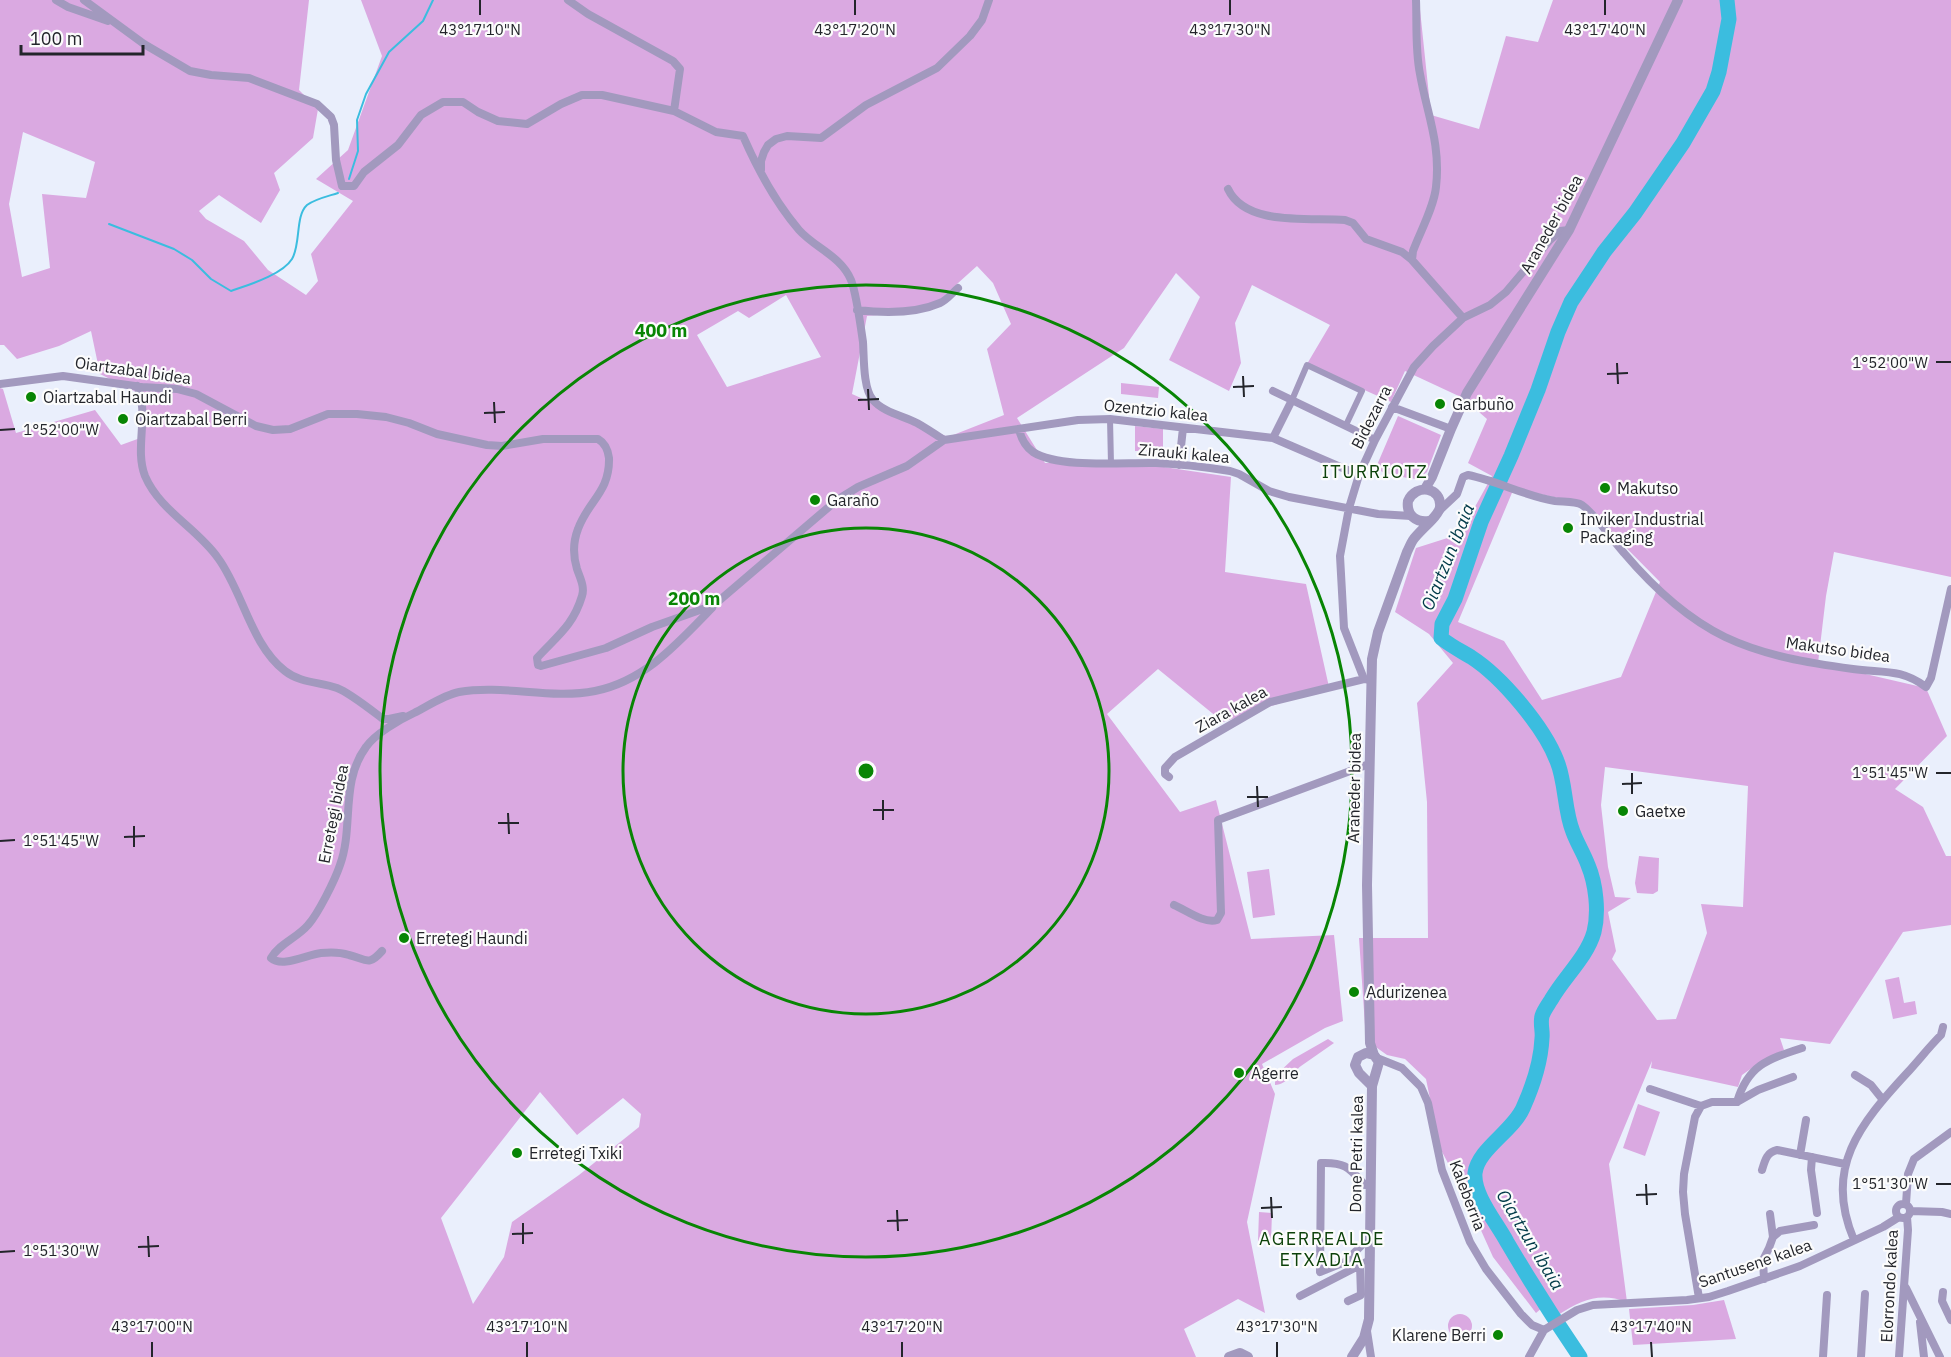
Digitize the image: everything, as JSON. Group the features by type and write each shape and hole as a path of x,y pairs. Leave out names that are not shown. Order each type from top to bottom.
{"street":[{"path":"56,0 68,7 116,23"},
{"path":"84,0 160,55 190,71 249,78 317,104 331,117 334,125 336,160 342,186 354,186 364,172 398,146 422,115 443,102 463,102 498,121 527,124 561,104 582,95 602,95 674,111 716,132 743,136 797,228 845,268 852,283 868,390 873,400 944,440"},
{"path":"568,0 588,14 673,62 680,69 674,111"},
{"path":"761,170 764,152 768,145 776,139 787,136 821,138 866,105 936,68 970,36 982,20 990,0"},
{"path":"1412,260 1434,197 1437,172 1434,128 1420,75 1416,0"},
{"name":"Araneder bidea","path":"1425,489 1432,477 1450,429 1478,376 1569,230 1678,0"},
{"path":"1228,189 1236,202 1256,212 1284,219 1345,220 1353,223 1366,239 1402,252 1412,260 1463,318"},
{"name":"Bidezarra","path":"1367,680 1344,628 1340,556 1349,508 1359,475 1414,367 1432,346 1463,318 1483,309 1506,292 1550,240 1560,231 1569,230"},
{"path":"857,310 889,312 911,310 941,302 958,288"},
{"path":"1273,438 1307,365 1362,391 1346,426"},
{"name":"Oiartzabal bidea","path":"0,384 63,376 177,389 196,394 256,426 273,430 290,429 328,414 357,414 386,417 437,434 487,445 502,446 543,439 598,439 603,442 608,454 607,480 579,526 574,543 574,554 582,580 583,594 573,620 550,647 537,658 538,665 541,666 606,648 652,627 714,605 837,500 858,487 907,466 944,440"},
{"path":"137,386 141,398 142,455 146,479 159,498 217,556 232,579 258,635 279,665 297,678 340,690 383,719 412,714"},
{"path":"1273,391 1375,440"},
{"path":"1392,407 1450,429"},
{"path":"1110,419 1111,464"},
{"name":"Ozentzio kalea","path":"944,440 1078,420 1110,419 1273,438 1359,475"},
{"path":"1179,465 1183,428"},
{"name":"Zirauki kalea","path":"1019,429 1025,444 1042,456 1072,462 1179,465 1230,471 1269,492 1349,508 1412,517"},
{"name":"Araneder bidea","path":"1437,496 1440,457"},
{"name":"Makutso bidea","path":"1452,499 1457,494 1463,477 1468,475 1548,500 1581,504 1641,574 1697,622 1726,637 1773,655 1855,669 1888,670 1904,674 1926,687 1947,627"},
{"path":"1390,515 1402,507 1416,491 1425,489 1437,496 1452,499"},
{"path":"1437,496 1439,511"},
{"path":"1408,501 1408,510 1412,517 1420,521 1430,521 1452,499"},
{"name":"Araneder bidea","path":"1412,517 1413,540"},
{"name":"Araneder bidea","path":"1376,1059 1367,915 1369,764 1367,680 1376,638 1401,567 1413,540 1430,521"},
{"path":"1947,627 1951,589"},
{"name":"Erretegi bidea","path":"382,951 375,959 368,961 337,952 319,953 284,963 275,962 271,958 280,947 308,925 332,885 341,863 346,837 349,791 356,767 366,746 384,731 412,714 456,693 480,690 553,694 595,691 628,680 658,662 714,605"},
{"name":"Ziara kalea","path":"1169,777 1165,774 1165,768 1175,757 1270,702 1367,680"},
{"path":"1174,905 1212,922 1217,920 1221,914 1218,820 1369,764"},
{"path":"1854,1240 1846,1217 1842,1190 1845,1164 1857,1134 1872,1112 1941,1035 1943,1027"},
{"path":"1737,1102 1742,1086 1756,1068 1802,1048"},
{"path":"1358,1057 1376,1059 1368,1076 1363,1076 1356,1070 1358,1057"},
{"name":"Done Petri kalea","path":"1371,1357 1367,1330 1365,1263 1370,1242 1372,1086 1376,1059"},
{"name":"Kaleberria","path":"1376,1059 1395,1064 1416,1080 1425,1095 1442,1170 1451,1196 1475,1250 1486,1269 1521,1314 1532,1325 1544,1329"},
{"path":"1855,1075 1871,1085 1883,1100"},
{"name":"Done Petri kalea","path":"1363,1076 1372,1086"},
{"path":"1650,1089 1701,1106 1712,1102 1737,1102 1758,1090 1793,1077"},
{"path":"1699,1298 1683,1192 1684,1174 1695,1117 1701,1106"},
{"path":"1800,1155 1806,1120"},
{"name":"Elorrondo kalea","path":"1899,1357 1908,1230 1906,1212 1908,1174 1914,1159 1951,1132"},
{"path":"1762,1170 1765,1159 1771,1151 1777,1150 1845,1164"},
{"path":"1812,1157 1810,1170 1817,1213"},
{"path":"1370,1242 1364,1243 1345,1262 1320,1272 1321,1163 1347,1166 1365,1185 1371,1185"},
{"path":"1906,1212 1951,1214"},
{"name":"Santusene kalea","path":"1544,1329 1577,1310 1593,1305 1699,1298 1718,1294 1800,1266 1883,1227 1906,1212"},
{"path":"1764,1279 1763,1260 1773,1237 1770,1214"},
{"path":"1773,1237 1780,1231 1814,1225"},
{"path":"1300,1296 1365,1263"},
{"path":"1348,1301 1361,1295 1365,1263"},
{"path":"1905,1286 1940,1357"},
{"path":"1943,1292 1942,1301 1951,1320"},
{"path":"1861,1357 1865,1294"},
{"path":"1823,1357 1827,1295"},
{"path":"1920,1316 1924,1357"},
{"path":"1528,1357 1544,1329"},
{"name":"Done Petri kalea","path":"1352,1357 1367,1330"},
{"path":"1229,1357 1240,1353 1248,1357"}],"shaded area":[{"path":"0,0 309,0 299,90 318,109 313,138 274,173 280,190 261,223 219,195 199,211 206,219 244,241 268,270 306,295 318,281 311,254 353,201 316,179 348,150 382,56 361,0 1419,0 1431,115 1479,129 1506,36 1538,42 1553,0 1951,0 1951,577 1834,552 1818,663 1926,688 1947,736 1895,789 1923,807 1946,856 1951,856 1951,925 1903,932 1830,1044 1780,1038 1784,1050 1742,1075 1738,1087 1651,1068 1652,1061 1609,1164 1627,1302 1608,1298 1591,1299 1558,1315 1549,1302 1536,1313 1493,1257 1466,1197 1440,1148 1426,1079 1405,1059 1387,1055 1366,1040 1359,938 1428,938 1427,802 1417,703 1453,663 1429,634 1395,612 1416,548 1460,534 1492,476 1468,463 1487,419 1463,398 1405,371 1391,402 1307,364 1330,325 1252,285 1235,323 1241,363 1229,391 1169,360 1200,297 1176,273 1124,348 1017,418 1045,463 1137,463 1231,477 1225,572 1306,584 1329,687 1223,722 1158,669 1107,714 1180,812 1216,800 1251,939 1334,935 1343,1021 1325,1028 1262,1064 1275,1094 1247,1222 1265,1313 1238,1299 1184,1329 1196,1357 0,1357 0,388 3,389 16,433 95,410 121,445 143,437 142,395 100,374 91,331 59,346 17,359 4,345 0,345","holes":["23,132 95,162 86,198 42,194 50,268 22,277 9,204","977,266 993,283 1011,324 987,349 1004,415 948,437 852,394 867,316 928,310","786,295 821,357 727,387 697,335 738,311 749,318","1514,488 1583,504 1660,582 1621,677 1542,700 1504,641 1458,622","1605,767 1748,786 1743,907 1701,904 1707,933 1676,1019 1657,1020 1612,959 1616,951 1608,912 1631,898 1615,897 1608,867 1601,805","540,1092 577,1135 623,1098 641,1114 639,1127 579,1175 512,1222 504,1257 473,1304 441,1218"]},
{"path":"1121,383 1159,387 1158,398 1121,394"},
{"path":"1398,416 1441,435 1427,472 1418,479 1382,472 1377,465"},
{"path":"1135,426 1163,429 1163,450 1135,451"},
{"path":"1639,856 1659,858 1658,891 1653,894 1637,893 1635,883"},
{"path":"1269,869 1275,915 1253,918 1247,872"},
{"path":"1899,977 1904,1003 1915,1001 1917,1014 1893,1019 1885,980"},
{"path":"1328,1039 1334,1043 1301,1066 1287,1080 1275,1085 1275,1076 1293,1059"},
{"path":"1638,1104 1660,1112 1645,1156 1623,1148"},
{"path":"1259,1212 1272,1213 1271,1241 1258,1241"},
{"path":"1724,1300 1736,1339 1633,1345 1629,1309 1693,1305"},
{"path":"1460,1314 1469,1317 1472,1326 1469,1335 1460,1338 1451,1335 1448,1326 1451,1317"}],"waterway":[{"path":"349,179 358,151 357,120 366,94 389,52 423,21 433,0"},
{"name":"Oiartzun ibaia","path":"1580,1357 1486,1209 1475,1182 1475,1173 1482,1156 1512,1124 1523,1108 1540,1056 1543,1014 1556,991 1586,950 1594,932 1595,889 1588,865 1570,824 1560,769 1551,748 1532,718 1496,677 1471,657 1441,638 1442,624 1455,599 1481,522 1511,456 1571,302 1604,252 1635,213 1683,143 1713,91 1729,19 1727,0"},
{"path":"109,224 174,249 192,260 211,279 231,291 264,279 287,265 295,253 303,210 314,201 338,193"}],"place":[{"name":"Oiartzabal Haundi","path":"31,397"},
{"name":"Garbuño","path":"1440,404"},
{"name":"Oiartzabal Berri","path":"123,419"},
{"name":"Makutso","path":"1605,488"},
{"name":"Garaño","path":"815,500"},
{"name":"Inviker Industrial Packaging","path":"1568,528"},
{"name":"Gaetxe","path":"1623,811"},
{"name":"Erretegi Haundi","path":"404,938"},
{"name":"Adurizenea","path":"1354,992"},
{"name":"Agerre","path":"1239,1073"},
{"name":"Erretegi Txiki","path":"517,1153"},
{"name":"Klarene Berri","path":"1498,1335"}],"district":[{"name":"ITURRIOTZ","path":"1375,472"},
{"name":"AGERREALDE ETXADIA","path":"1322,1249"}]}
